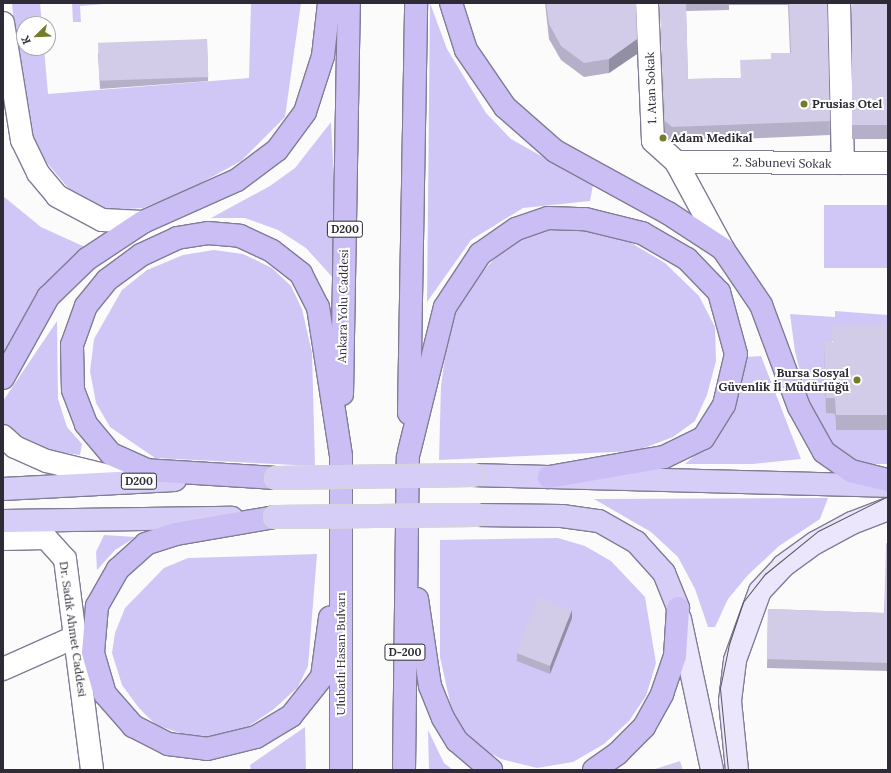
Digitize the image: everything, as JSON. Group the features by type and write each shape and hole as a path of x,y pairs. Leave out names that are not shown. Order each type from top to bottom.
{"highway":[{"path":"3,378 48,297 87,259 143,222 237,180 277,150 305,112 323,56 329,3"},
{"name":"Ankara Yolu Caddesi","path":"341,538 341,455 349,3"},
{"path":"416,3 409,452 406,533 430,686 457,741 491,770"},
{"path":"451,3 466,50 504,107 555,151 668,212 723,249 761,305 799,407 824,452 851,471 888,480"},
{"path":"409,452 445,307 480,254 516,229 548,218 585,219 642,233 687,259 719,292 736,354 724,405 703,438 664,457 549,477"},
{"path":"276,478 147,470 111,454 86,424 73,390 72,345 86,306 107,280 141,255 177,238 208,233 240,236 272,251 301,274 318,307 341,455"},
{"path":"275,517 176,534 146,544 118,569 97,606 93,653 105,694 133,726 168,744 207,749 256,736 291,716 322,677 341,538"},
{"name":"D-200","path":"404,770 406,533"},
{"name":"Ulubatlı Hasan Bulvarı","path":"341,538 341,770"},
{"path":"594,770 618,753 644,727 662,694 675,656 678,608"}],"main road":[{"name":"D200","path":"3,488 128,481 276,478 472,475 549,477"},
{"path":"549,477 888,486"},
{"path":"737,770 730,701 746,624 760,591 783,566 815,544 852,523 888,509"},
{"path":"3,521 476,515 562,516 599,522 636,542 664,573 678,608 712,770"}],"street":[{"name":"1. Atan Sokak","path":"647,3 652,141 676,162"},
{"path":"839,3 844,163"},
{"path":"3,24 22,140 38,173 57,196 102,220 143,222"},
{"path":"676,162 723,249"},
{"name":"2. Sabunevi Sokak","path":"676,162 888,163"},
{"path":"3,436 15,447 47,461 128,481"},
{"name":"Dr. Sadık Ahmet Caddesi","path":"3,539 46,538 65,559 92,770"},
{"path":"3,669 76,637"}],"shaded area":[{"path":"12,3 40,3 41,16 16,16 16,51"},
{"path":"72,3 116,3 80,6 81,22 73,22"},
{"path":"251,3 301,3 285,117 241,161 190,189 143,208 98,211 73,194 42,157 22,124 16,56 45,56 48,94 249,78"},
{"path":"430,3 447,49 486,113 511,139 593,185 590,201 523,208 471,240 427,302"},
{"path":"331,122 337,234 334,279 306,248 278,230 245,218 211,218 270,186 295,168"},
{"path":"3,196 41,227 85,247 3,378"},
{"path":"824,205 888,205 888,268 824,268"},
{"path":"551,226 587,229 628,241 665,263 699,296 715,327 716,361 707,395 695,421 673,437 636,451 439,460 441,386 449,328 467,288 498,255 524,235"},
{"path":"214,250 243,254 272,268 291,286 302,309 312,353 315,466 155,458 110,427 96,403 90,371 94,339 122,290 147,270 183,255"},
{"path":"835,311 888,315 888,340 832,341 827,413 835,414 836,430 888,430 888,464 862,464 830,448 813,421 795,352 790,314 835,317"},
{"path":"57,321 58,399 67,427 82,444 80,455 58,452 25,442 3,424 3,401"},
{"path":"761,356 801,459 753,464 685,464 718,435 732,411 746,357"},
{"path":"828,498 820,519 779,546 748,575 728,599 715,627 708,627 695,589 678,557 651,532 594,499"},
{"path":"104,535 136,537 115,550 97,570 96,552"},
{"path":"558,538 585,546 611,561 645,597 656,663 646,696 629,721 604,744 573,762 537,768 501,759 473,744 454,720 440,657 440,540"},
{"path":"317,554 308,666 298,687 274,709 239,733 214,737 183,734 156,725 139,708 122,685 112,653 115,633 125,608 164,568 188,558"},
{"path":"305,727 306,770 251,770 250,765"},
{"path":"428,730 444,763 453,770 429,770"}],"building":[{"path":"546,3 636,3 637,39 609,59 584,63 561,46 549,24"},
{"path":"660,3 686,3 688,79 741,78 740,60 771,59 771,53 791,53 789,3 827,3 830,121 672,127 665,121"},
{"path":"852,3 888,3 888,125 852,125"},
{"path":"207,39 208,77 99,81 98,43"},
{"name":"Bursa Sosyal Güvenlik İl Müdürlüğü","path":"832,325 888,325 888,415 836,415 835,398 826,398 824,342 833,342"},
{"path":"886,543 888,543 888,663 767,659 768,609 884,613"},
{"path":"538,597 572,610 550,666 516,653"},
{"path":"680,761 683,770 652,770"}],"tram line":[{"path":"728,770 720,688 729,644 743,602 765,574 818,531 888,496"}],"place":[{"name":"Prusias Otel","path":"804,104"},
{"name":"Adam Medikal","path":"663,138"},
{"name":"Bursa Sosyal Güvenlik İl Müdürlüğü","path":"857,380"}]}
